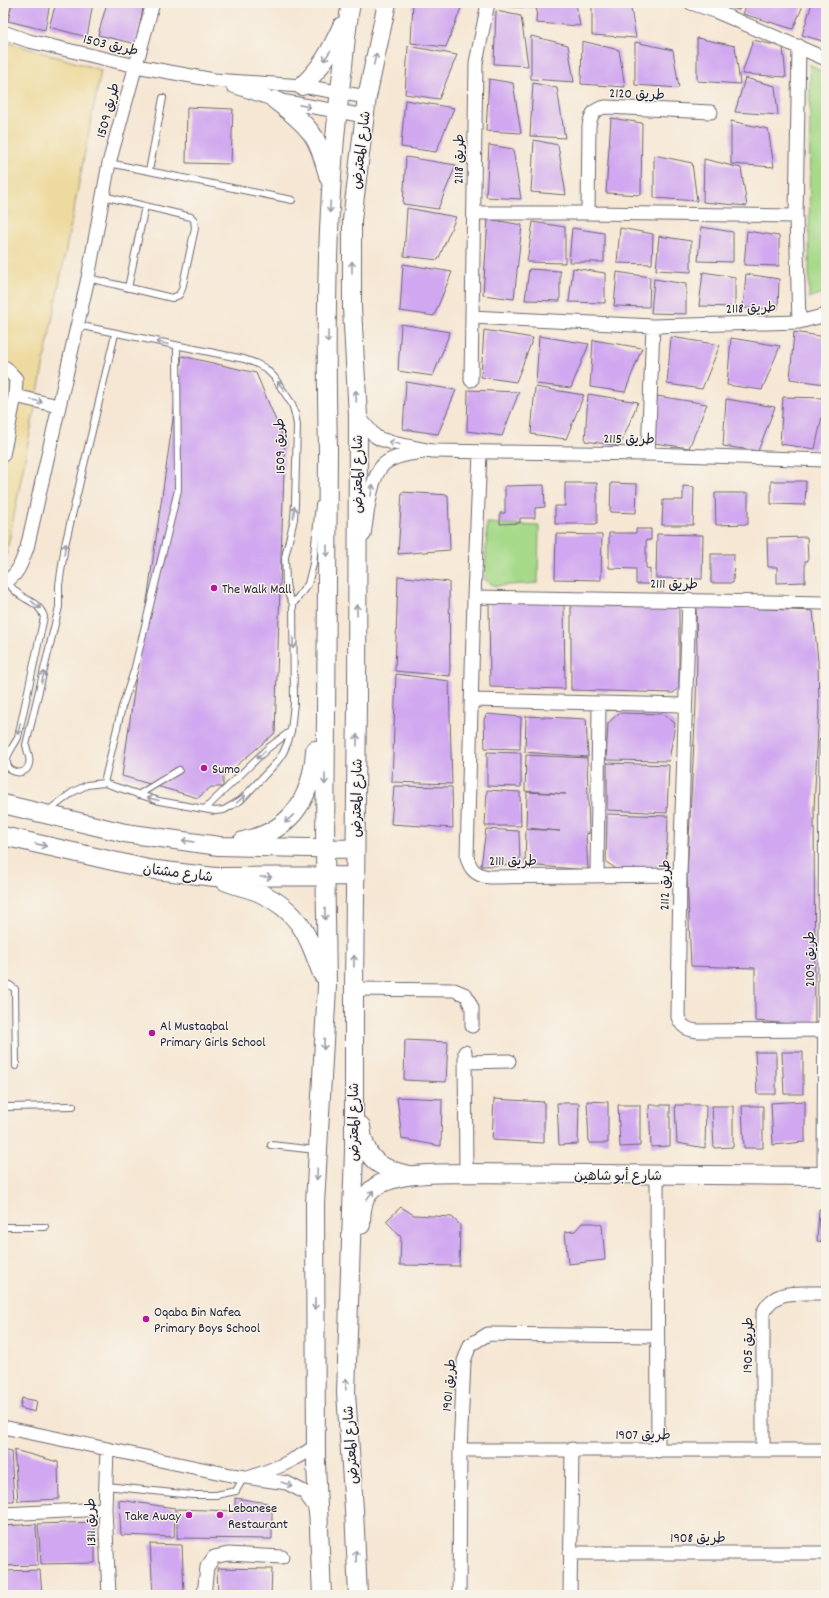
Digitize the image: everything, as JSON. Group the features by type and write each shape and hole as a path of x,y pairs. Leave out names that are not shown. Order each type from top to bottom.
{"street":[{"name":"طريق 1509","path":"5,581 19,568 26,548 88,278 109,163 153,3"},
{"name":"شارع المعترض","path":"358,1595 346,1393 354,1152 353,1071 356,876 358,416 352,308 352,220 367,97 387,3"},
{"name":"طريق 2118","path":"471,380 476,63 488,3"},
{"path":"691,3 715,11 799,46 826,59"},
{"name":"شارع المعترض","path":"322,1595 316,1446 315,1204 326,987 325,849 329,239 337,112 351,6"},
{"path":"302,86 316,73 330,53 351,6"},
{"name":"طريق 1503","path":"3,32 29,41 136,66 214,80 302,86 367,97"},
{"path":"799,46 796,216 799,322"},
{"name":"طريق 1503","path":"214,80 275,100 365,116"},
{"path":"275,100 295,116 312,134 318,145 332,185"},
{"name":"طريق 2120","path":"588,212 589,126 591,115 594,111 606,107 711,112"},
{"path":"474,213 588,212 796,216"},
{"name":"طريق 2118","path":"472,317 652,326 799,322 826,315"},
{"path":"648,454 652,326"},
{"path":"3,367 6,368 16,379 15,396 3,455"},
{"path":"15,396 58,406"},
{"name":"طريق 2115","path":"358,416 375,436 380,439 432,451"},
{"name":"طريق 2115","path":"357,570 371,487 378,470 383,464 390,460 408,454 432,451 648,454 826,460"},
{"name":"طريق 2111","path":"480,452 474,597 468,864 477,874 490,877 680,875"},
{"name":"طريق 2111","path":"474,597 689,599 826,603"},
{"name":"طريق 2112","path":"689,599 677,1010 680,1023 685,1028 698,1031 825,1030"},
{"path":"220,846 266,834 286,822 302,802 313,775 318,703 327,676"},
{"path":"472,700 685,705"},
{"path":"597,876 599,703"},
{"name":"طريق 2109","path":"825,1176 826,742"},
{"path":"3,804 125,833 220,846 356,849"},
{"name":"شارع مشتان","path":"3,836 148,869 215,877 325,875 356,876"},
{"path":"215,877 230,884 259,893 276,902 288,912 304,929 326,987"},
{"path":"354,989 454,990 466,995 472,1008 472,1026"},
{"path":"466,1174 465,1057 509,1061"},
{"name":"شارع أبو شاهين","path":"353,1071 362,1138 367,1152 376,1164 393,1172 410,1176"},
{"name":"شارع أبو شاهين","path":"349,1315 354,1288 361,1217 366,1197 377,1186 410,1176 466,1174 825,1176"},
{"path":"657,1175 658,1450"},
{"name":"طريق 1905","path":"763,1449 763,1313 766,1306 772,1299 780,1295 826,1294"},
{"name":"طريق 1901","path":"459,1595 460,1450 464,1361 470,1345 488,1334 657,1336"},
{"path":"3,1427 246,1477 287,1483 304,1492 314,1506 319,1527"},
{"path":"246,1477 276,1469 298,1459 316,1446"},
{"name":"طريق 1311","path":"107,1449 105,1509 109,1595"},
{"path":"570,1595 572,1449"},
{"name":"طريق 1907","path":"460,1450 826,1450"},
{"path":"3,1514 105,1509"},
{"name":"طريق 1908","path":"570,1553 826,1553"},
{"path":"204,1595 207,1567 214,1557 228,1554 282,1557"}],"lane":[{"path":"149,171 163,98"},
{"path":"109,163 292,200"},
{"path":"88,278 172,298 179,295 182,290 195,228 194,220 191,217 103,196"},
{"path":"128,288 145,206"},
{"name":"طريق 1509","path":"77,325 115,334 244,359 255,363 265,368 274,376 292,404 297,425 294,519 285,557 286,583 288,594 293,604 294,703 291,731 283,753 241,800 224,810 215,811 171,803 138,795 104,783"},
{"path":"5,581 18,594 39,606 44,617 18,737 6,760 8,768 14,772 21,773 27,770 30,764 26,745 59,607 59,584 65,545 115,334"},
{"path":"44,814 73,792 87,785 104,783 122,707 134,671 178,490 177,346"},
{"path":"320,492 328,450"},
{"path":"293,604 308,584 313,564 320,500"},
{"path":"205,809 268,748 291,731"},
{"path":"138,795 179,770"},
{"path":"3,983 8,984 15,989 16,1066"},
{"path":"3,1107 73,1106"},
{"path":"271,1146 318,1150"},
{"path":"3,1227 45,1227"},
{"path":"106,1486 192,1495 216,1495 236,1491 246,1477"}],"green space":[{"path":"810,64 826,75 826,292 809,298"},
{"path":"487,523 539,526 538,583 495,586 485,580"}],"sand":[{"path":"3,41 101,70 5,561 3,560"}],"building":[{"path":"12,3 50,3 45,30 8,21"},
{"path":"56,3 93,3 87,37 49,27"},
{"path":"107,3 144,3 136,44 98,35"},
{"path":"413,3 463,3 446,47 411,43"},
{"path":"494,3 536,3 537,8 493,6"},
{"path":"537,3 576,3 580,26 536,23"},
{"path":"592,3 630,3 636,38 592,35"},
{"path":"718,3 742,3 739,10"},
{"path":"747,3 804,3 793,29 743,14"},
{"path":"812,3 826,3 826,42 802,35"},
{"path":"496,11 521,16 528,66 494,64"},
{"path":"531,36 568,45 574,82 531,79"},
{"path":"697,38 735,46 740,84 697,81"},
{"path":"753,40 783,47 786,77 742,74"},
{"path":"582,41 619,50 625,87 581,84"},
{"path":"635,42 673,50 679,88 635,85"},
{"path":"408,46 457,55 439,99 405,94"},
{"path":"745,78 775,86 778,115 735,112"},
{"path":"489,79 513,83 521,133 486,131"},
{"path":"533,83 557,88 565,138 530,136"},
{"path":"405,100 454,108 436,152 401,147"},
{"path":"187,107 233,109 231,164 186,163"},
{"path":"611,118 642,123 641,195 606,193"},
{"path":"731,121 768,129 774,167 731,164"},
{"path":"534,140 558,145 566,195 531,192"},
{"path":"489,145 513,149 521,199 486,197"},
{"path":"654,155 692,163 697,201 654,198"},
{"path":"406,157 456,165 438,209 403,204"},
{"path":"704,159 741,168 747,206 703,202"},
{"path":"407,208 456,217 438,260 404,256"},
{"path":"488,219 522,225 514,299 483,295"},
{"path":"533,222 565,227 565,263 527,262"},
{"path":"701,227 733,232 733,262 698,261"},
{"path":"572,228 604,233 604,262 569,262"},
{"path":"620,228 653,234 652,264 617,263"},
{"path":"747,231 779,236 779,266 744,265"},
{"path":"659,236 691,241 691,272 656,270"},
{"path":"403,264 452,272 434,316 400,311"},
{"path":"573,268 605,273 605,303 569,302"},
{"path":"529,269 560,271 560,301 525,300"},
{"path":"617,272 650,277 649,307 614,306"},
{"path":"703,272 735,277 735,307 699,306"},
{"path":"746,274 779,279 778,309 743,308"},
{"path":"654,279 686,284 686,314 651,313"},
{"path":"401,324 450,332 433,376 398,371"},
{"path":"484,330 533,338 516,382 481,377"},
{"path":"794,332 826,337 825,384 790,379"},
{"path":"539,336 589,344 571,388 536,384"},
{"path":"671,337 720,345 702,389 667,384"},
{"path":"731,338 780,346 762,390 727,385"},
{"path":"593,340 642,348 625,392 590,387"},
{"name":"The Walk Mall","path":"182,356 256,373 285,442 275,733 223,777 223,787 211,787 198,798 122,776"},
{"path":"406,382 456,390 438,434 403,429"},
{"path":"535,387 584,395 566,439 531,434"},
{"path":"468,390 519,392 502,436 467,431"},
{"path":"588,394 638,402 620,446 585,441"},
{"path":"657,396 707,404 689,448 654,443"},
{"path":"783,397 826,398 815,449 780,444"},
{"path":"726,399 775,407 758,451 723,446"},
{"path":"771,481 806,481 805,505 771,504"},
{"path":"565,483 597,483 597,524 555,524 555,506 565,506"},
{"path":"611,483 637,484 636,513 610,512"},
{"path":"544,485 545,507 535,508 535,518 520,518 520,523 500,524 500,513 505,513 505,486"},
{"path":"683,486 694,487 693,525 662,525 663,500 683,500"},
{"path":"402,492 448,495 450,550 398,554"},
{"path":"715,493 748,493 748,524 716,525"},
{"path":"636,529 651,529 651,540 646,540 646,568 650,569 650,584 636,584 636,569 609,568 609,533 636,533"},
{"path":"556,534 602,535 601,580 555,579"},
{"path":"657,534 703,535 702,579 656,578"},
{"path":"807,537 808,561 805,561 805,582 777,583 777,567 768,567 767,538"},
{"path":"711,554 734,554 733,583 711,583"},
{"path":"398,576 449,582 450,676 395,671"},
{"path":"489,602 564,603 565,689 490,687"},
{"path":"571,604 679,605 679,688 673,693 571,690"},
{"path":"696,606 813,611 818,661 819,709 814,808 815,1026 755,1021 755,968 691,966 687,876 696,703"},
{"path":"396,674 449,681 452,784 392,782"},
{"path":"619,713 662,714 675,723 669,761 606,760 608,723"},
{"path":"487,714 521,717 520,749 485,748 484,719"},
{"path":"526,716 586,719 588,757 525,752"},
{"path":"487,752 521,753 521,787 487,786"},
{"path":"526,755 587,758 589,834 586,833 588,870 525,865 526,829 560,831 526,828 527,792 566,794 525,791"},
{"path":"607,763 669,765 667,813 607,810"},
{"path":"394,786 452,787 453,828 391,824"},
{"path":"487,790 520,792 521,826 485,826"},
{"path":"607,814 668,816 666,870 618,870 606,862"},
{"path":"486,829 519,831 520,865 481,866"},
{"path":"405,1040 448,1042 446,1082 404,1080"},
{"path":"755,1052 776,1052 776,1094 757,1094"},
{"path":"782,1052 803,1052 803,1094 784,1094"},
{"path":"397,1097 442,1099 441,1146 402,1139"},
{"path":"494,1099 544,1102 544,1143 492,1140"},
{"path":"587,1101 608,1102 608,1143 589,1143"},
{"path":"805,1101 805,1142 773,1145 771,1103"},
{"path":"557,1103 579,1103 578,1144 559,1145"},
{"path":"618,1105 640,1105 640,1146 620,1147"},
{"path":"649,1105 670,1105 670,1146 651,1147"},
{"path":"675,1105 706,1105 705,1148 677,1143"},
{"path":"712,1106 733,1106 733,1147 714,1148"},
{"path":"742,1106 763,1106 763,1148 744,1148"},
{"path":"401,1207 414,1215 452,1217 460,1225 459,1266 400,1265 401,1237 386,1221"},
{"path":"819,1209 826,1210 826,1242 817,1241"},
{"path":"582,1223 602,1225 605,1260 568,1264 565,1232 575,1231"},
{"path":"22,1398 37,1401 35,1412 20,1408"},
{"path":"3,1449 11,1451 14,1501 3,1501"},
{"path":"14,1450 58,1462 59,1499 18,1501"},
{"path":"235,1498 268,1503 272,1508 272,1539 177,1538 177,1509 235,1511"},
{"path":"119,1500 175,1508 174,1537 121,1535"},
{"path":"95,1522 95,1563 41,1564 38,1524"},
{"path":"36,1524 38,1565 3,1566 3,1526"},
{"path":"150,1544 182,1545 184,1595 153,1595"},
{"path":"217,1568 272,1569 271,1595 218,1595"},
{"path":"40,1570 42,1595 3,1595 3,1571"}],"place":[{"name":"The Walk Mall","path":"214,588"},
{"name":"Sumo","path":"204,768"},
{"name":"Al Mustaqbal Primary Girls School","path":"152,1033"},
{"name":"Oqaba Bin Nafea Primary Boys School","path":"146,1319"},
{"name":"Take Away","path":"189,1515"},
{"name":"Lebanese Restaurant","path":"220,1515"}]}
